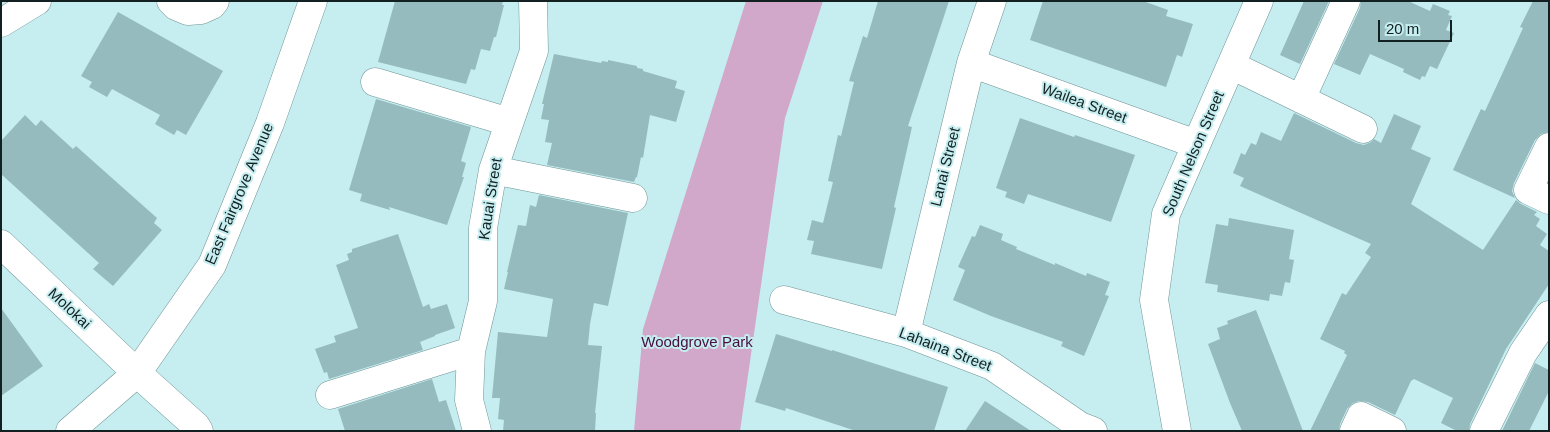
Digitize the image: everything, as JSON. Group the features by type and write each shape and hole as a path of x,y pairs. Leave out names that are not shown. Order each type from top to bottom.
{"street":[{"path":"1,23 37,1"},
{"path":"171,1 176,6 188,11 201,10 215,1"},
{"name":"East Fairgrove Avenue","path":"80,427 137,373 212,264 270,123 313,1"},
{"name":"Kauai Street","path":"477,431 469,400 471,351 484,301 484,228 493,170 534,51 533,1"},
{"name":"Lanai Street","path":"906,333 971,63 992,1"},
{"name":"South Nelson Street","path":"1175,431 1154,300 1166,214 1259,1"},
{"path":"1301,99 1346,1"},
{"name":"Wailea Street","path":"971,63 1196,144"},
{"path":"1231,65 1364,129"},
{"path":"374,82 509,122"},
{"path":"1549,147 1528,190 1549,200"},
{"path":"493,170 633,198"},
{"name":"Molokai","path":"1,244 137,373 196,426 199,431"},
{"name":"Lahaina Street","path":"784,300 906,333 992,366 1080,426 1093,431"},
{"path":"1484,431 1523,353 1549,315"},
{"path":"330,395 471,351"},
{"path":"1354,431 1361,416 1392,431"}],"green space":[{"name":"Woodgrove Park","path":"746,1 823,1 785,118 740,431 634,431 643,329"}],"building":[{"path":"395,1 503,1 502,5 504,5 496,37 494,37 490,51 481,49 475,70 471,69 466,84 378,62"},
{"path":"878,1 949,1 908,126 912,127 882,269 811,254 814,241 807,240 812,220 823,223 833,182 828,181 838,135 841,136 854,82 849,81 863,36 867,38"},
{"path":"1043,1 1143,1 1168,10 1166,16 1193,24 1182,57 1177,55 1166,87 1030,40"},
{"path":"1304,1 1329,1 1300,64 1280,55"},
{"path":"1361,1 1408,1 1430,11 1433,4 1450,11 1448,15 1452,16 1446,30 1454,33 1437,69 1430,66 1425,77 1422,76 1420,80 1403,72 1404,69 1370,54 1360,75 1334,64 1360,8"},
{"path":"1533,1 1549,1 1549,132 1541,134 1535,140 1514,183 1512,191 1515,198 1453,170 1481,109 1485,111 1523,28 1520,27"},
{"path":"118,12 223,71 186,135 177,130 174,135 155,124 160,115 112,89 107,97 89,87 92,82 81,76"},
{"path":"554,54 601,63 602,61 608,62 608,60 637,66 637,68 643,69 643,71 677,81 675,88 685,91 676,122 650,115 643,158 641,157 637,177 634,182 547,165 552,143 545,142 549,120 541,119 544,104 542,104"},
{"path":"376,99 471,127 461,161 466,163 462,177 464,177 447,225 389,207 390,210 360,201 362,194 349,190"},
{"path":"1294,113 1356,143 1364,145 1374,139 1381,143 1394,114 1421,126 1411,149 1431,158 1411,204 1483,250 1516,200 1537,212 1534,215 1540,219 1536,226 1547,234 1540,245 1549,251 1549,284 1506,349 1470,424 1469,431 1457,431 1441,423 1453,398 1414,379 1411,381 1395,415 1368,402 1359,401 1353,403 1347,409 1339,431 1310,431 1347,355 1344,353 1345,351 1320,339 1342,293 1346,295 1371,257 1365,253 1371,244 1240,186 1244,178 1233,173 1241,153 1245,155 1251,143 1256,145 1261,132 1281,141"},
{"path":"25,115 36,126 41,120 73,149 76,146 157,218 154,223 162,230 113,286 93,269 99,263 1,174 1,141"},
{"path":"1020,118 1074,137 1075,135 1135,155 1111,222 1028,194 1024,204 1005,197 1007,192 996,188"},
{"path":"539,195 628,213 608,306 594,303 590,324 588,345 602,346 595,431 503,431 504,420 498,419 500,398 492,398 498,332 547,337 553,299 504,289 518,225 526,226 530,205 536,207"},
{"path":"1229,218 1294,230 1289,259 1294,260 1290,283 1285,282 1282,296 1270,294 1269,301 1217,292 1218,285 1205,283 1216,224 1228,226"},
{"path":"980,225 1003,234 1001,240 1017,247 1016,249 1086,276 1087,273 1110,282 1105,295 1109,296 1084,356 1061,346 1063,342 953,300 965,270 958,267 972,236 975,237"},
{"path":"398,234 423,307 429,304 431,309 447,304 455,328 420,342 423,350 329,379 327,372 324,373 315,349 336,342 334,336 358,328 336,265 349,260 347,254 352,252 352,249"},
{"path":"1,308 43,366 1,396"},
{"path":"1256,310 1303,431 1242,431 1230,403 1208,344 1220,339 1217,328 1228,324 1227,321"},
{"path":"776,334 948,387 934,431 856,431 786,408 785,411 755,402"},
{"path":"1535,363 1549,370 1549,391 1529,431 1502,431"},
{"path":"432,379 439,402 446,400 456,431 345,431 338,409"},
{"path":"985,401 1031,431 965,431"}]}
